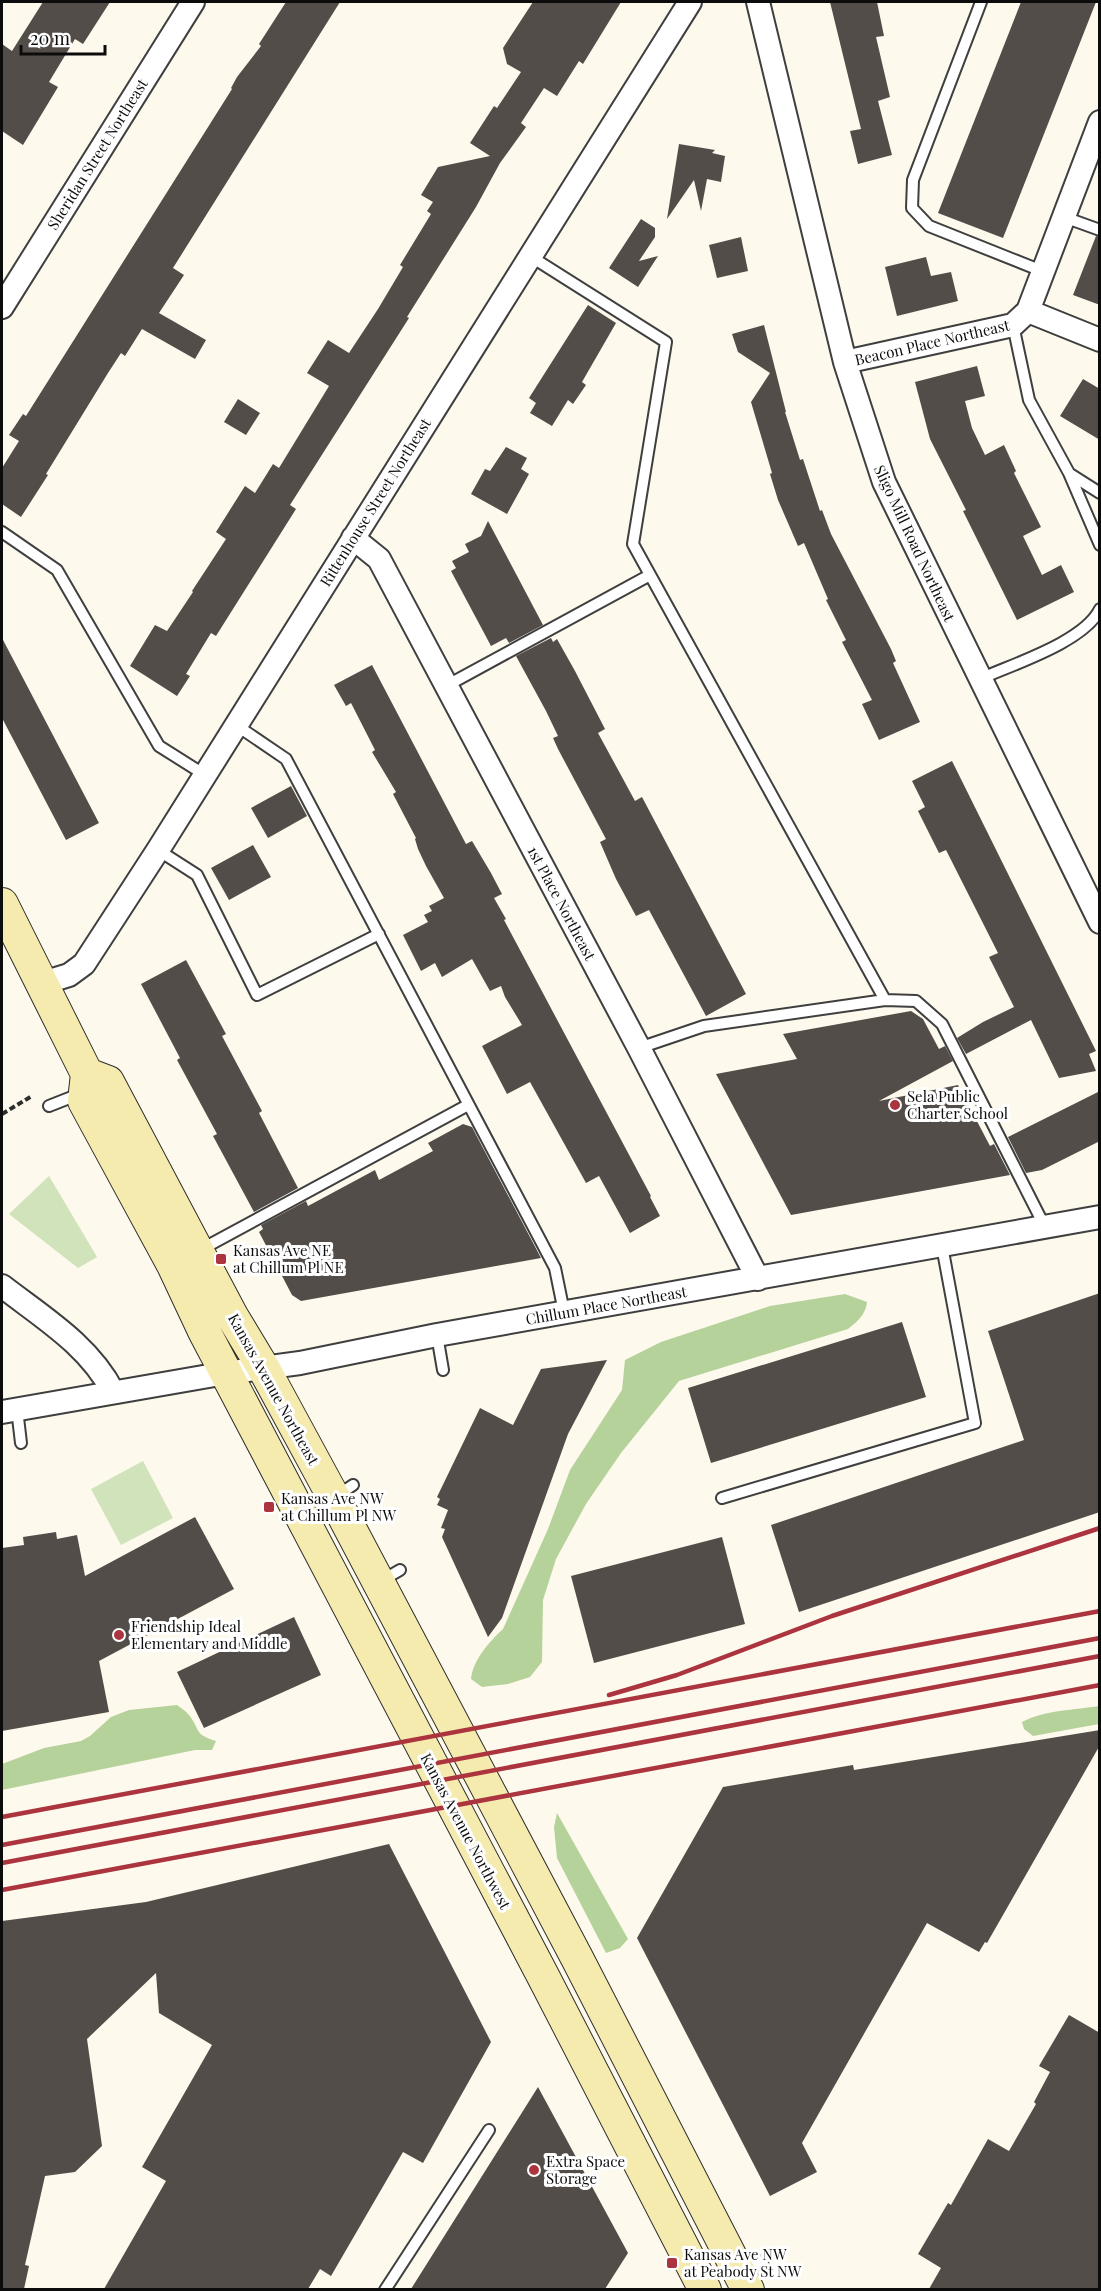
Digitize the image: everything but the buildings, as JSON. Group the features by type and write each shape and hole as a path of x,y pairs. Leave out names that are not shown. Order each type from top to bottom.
{"street":[{"name":"Sheridan Street Northeast","path":"2,307 193,2"},
{"name":"Rittenhouse Street Northeast","path":"43,983 69,975 84,964 158,850 690,2"},
{"name":"Sligo Mill Road Northeast","path":"758,2 845,362 884,482 980,679 1096,908"},
{"name":"Beacon Place Northeast","path":"845,362 1020,318 1042,271 1100,122"},
{"path":"1020,318 1100,340"},
{"name":"1st Place Northeast","path":"353,538 379,559 639,1048 758,1279"},
{"path":"2,903 43,983 86,1083 84,1101 173,1265 226,1373"},
{"name":"Kansas Avenue Northeast","path":"86,1083 108,1082 232,1316 343,1492 389,1576 466,1749 750,2275"},
{"name":"Chillum Place Northeast","path":"9,1410 226,1373 264,1369 437,1335 1100,1217"},
{"path":"2,1286 79,1347 101,1372 113,1392"},
{"name":"Kansas Avenue Northwest","path":"226,1373 705,2289"}],"lane":[{"path":"981,2 913,180 912,208 929,226 1042,271"},
{"path":"1064,217 1100,230"},
{"path":"530,256 666,342 633,544 885,1000"},
{"path":"1020,318 1029,400 1069,473 1100,545"},
{"path":"1069,473 1100,493"},
{"path":"2,532 57,570 159,746 205,775"},
{"path":"446,686 650,575"},
{"path":"980,679 1071,638 1095,620 1100,609"},
{"path":"236,725 286,759 555,1268 564,1312"},
{"path":"158,850 198,875 257,995 379,934"},
{"path":"639,1048 704,1026 885,1000 916,1001 942,1024 1045,1227"},
{"path":"48,1106 86,1083"},
{"path":"199,1251 468,1105"},
{"path":"722,1498 975,1423 942,1246"},
{"path":"437,1335 443,1370"},
{"path":"9,1410 21,1443"},
{"path":"385,2289 489,2130"}],"path":[{"path":"2,1114 34,1094"}],"green space":[{"path":"49,1176 97,1257 78,1268 9,1214"},
{"path":"845,1294 867,1302 863,1314 848,1329 679,1381 621,1453 586,1504 556,1559 543,1600 542,1662 530,1677 508,1684 482,1687 471,1679 478,1658 503,1629 548,1529 570,1470 622,1390 625,1360 661,1342 770,1306"},
{"path":"143,1461 173,1518 121,1545 91,1489"},
{"path":"177,1705 189,1715 201,1734 216,1741 212,1750 195,1750 2,1790 2,1764 44,1748 81,1741 111,1717 129,1710"},
{"path":"1099,1706 1099,1724 1033,1736 1024,1729 1022,1722 1050,1713"},
{"path":"557,1813 628,1939 620,1948 606,1953 557,1858 554,1827"}],"railway":[{"path":"609,1695 677,1675 832,1616 1100,1528"},
{"path":"2,1817 1100,1611"},
{"path":"2,1845 1100,1638"},
{"path":"2,1863 1100,1656"},
{"path":"2,1890 1100,1685"}],"place":[{"name":"Sela Public Charter School","path":"895,1105"},
{"name":"Kansas Ave NE at Chillum Pl NE","path":"221,1259"},
{"name":"Kansas Ave NW at Chillum Pl NW","path":"269,1507"},
{"name":"Friendship Ideal Elementary and Middle","path":"119,1635"},
{"name":"Extra Space Storage","path":"534,2170"},
{"name":"Kansas Ave NW at Peabody St NW","path":"672,2263"}]}
